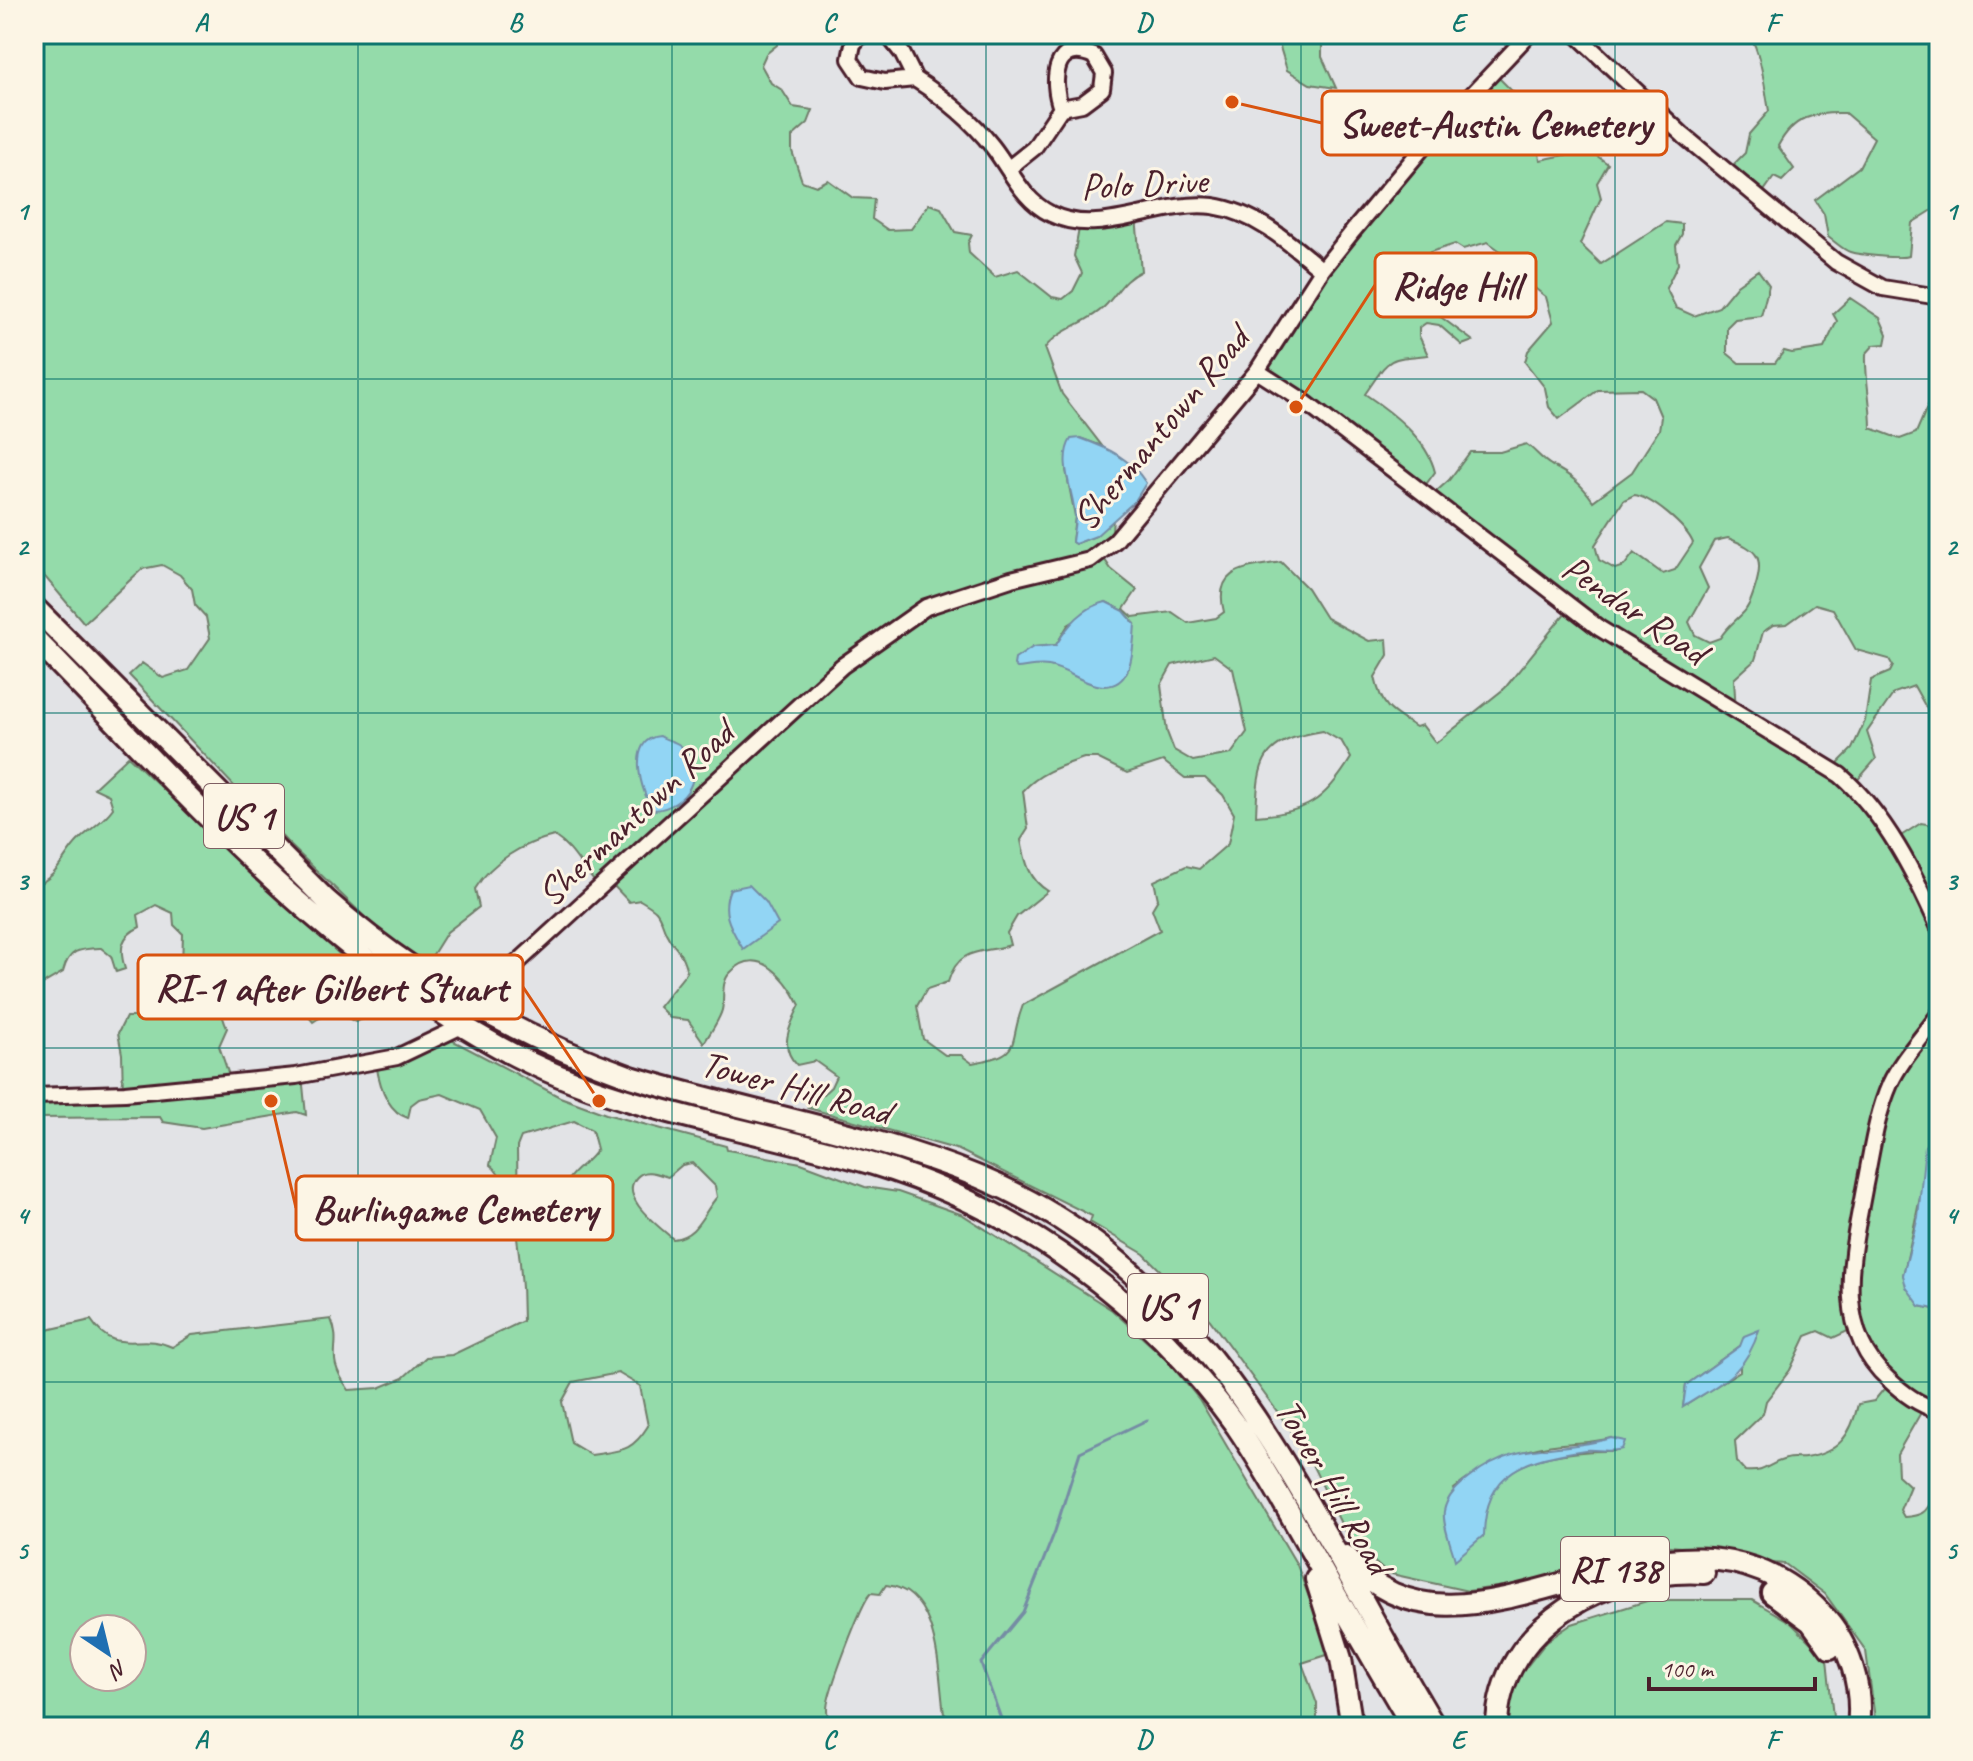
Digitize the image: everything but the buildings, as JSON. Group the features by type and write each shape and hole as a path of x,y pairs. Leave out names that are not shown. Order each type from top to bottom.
{"highway":[{"name":"Tower Hill Road","path":"35,610 326,900 368,937 470,1006 588,1062 708,1100 942,1163 1017,1195 1053,1215 1150,1288 1198,1338 1247,1405 1413,1727"},
{"name":"Tower Hill Road","path":"34,638 301,908 406,992 462,1026 501,1049 610,1098 877,1165 960,1197 1032,1235 1100,1281 1188,1366 1240,1431 1302,1516 1435,1727"},
{"path":"1302,1516 1335,1636 1352,1727"},
{"name":"RI 138","path":"1302,1516 1366,1577 1391,1595 1426,1606 1468,1605 1665,1560 1714,1560 1757,1571 1805,1598 1832,1627 1856,1678 1858,1727"},
{"path":"1497,1727 1500,1699 1509,1671 1523,1647 1545,1624 1574,1604 1612,1588 1655,1576 1700,1572 1728,1576 1764,1589 1811,1622 1828,1645 1839,1669 1846,1698 1846,1727"}],"street":[{"path":"862,34 853,44 850,59 862,77 885,82 915,79"},
{"name":"Polo Drive","path":"887,34 902,53 915,79 961,111 1009,168 1027,197 1052,215 1081,222 1178,207 1214,206 1265,227 1322,270"},
{"name":"Shermantown Road","path":"470,1006 842,666 878,638 926,607 1011,579 1090,560 1115,541 1257,371 1322,270 1421,150 1529,34"},
{"path":"1576,34 1684,136 1836,262 1883,288 1939,297"},
{"path":"1009,168 1034,148 1061,108"},
{"name":"Pendar Road","path":"1257,371 1313,409 1599,628 1840,775 1864,799 1898,849 1939,928"},
{"path":"1939,1014 1896,1072 1881,1108 1859,1218 1849,1291 1854,1327 1874,1367 1911,1400 1939,1411"},
{"path":"34,1096 125,1093 296,1076 397,1057 462,1026"}],"green space":[{"path":"34,34 777,34 777,45 766,54 761,65 771,83 782,90 793,107 813,110 808,123 792,137 792,151 802,181 816,186 828,180 853,198 874,199 872,219 888,230 911,229 929,204 941,208 955,232 972,235 968,243 969,253 995,277 1018,270 1052,297 1063,299 1073,291 1082,273 1074,256 1080,223 1136,217 1141,271 1097,313 1058,336 1045,348 1062,394 1102,446 1080,438 1066,470 1075,516 1072,542 1075,544 1096,536 1113,519 1112,531 1097,548 1111,569 1137,590 1124,609 1133,617 1172,612 1188,623 1216,618 1224,612 1223,586 1236,572 1281,562 1307,588 1326,618 1369,641 1387,639 1388,655 1375,677 1380,695 1393,712 1416,727 1422,725 1436,743 1505,688 1570,607 1429,498 1449,480 1470,452 1500,452 1526,444 1575,480 1593,501 1632,472 1659,430 1661,417 1653,398 1641,389 1598,390 1559,419 1549,407 1545,388 1525,362 1528,351 1553,322 1546,297 1527,282 1521,266 1488,242 1463,249 1455,244 1430,252 1414,279 1418,300 1473,341 1462,345 1439,325 1426,323 1419,328 1419,336 1428,355 1390,362 1365,394 1397,418 1425,449 1435,472 1421,491 1255,363 1280,323 1336,248 1494,73 1514,93 1523,126 1538,144 1540,160 1589,150 1608,164 1597,183 1601,198 1580,244 1601,264 1666,222 1682,224 1682,234 1676,245 1678,264 1666,288 1676,308 1694,316 1719,307 1737,285 1758,270 1769,285 1761,316 1735,319 1727,327 1727,353 1739,363 1775,363 1784,351 1792,353 1824,348 1837,321 1833,314 1850,298 1880,318 1887,334 1885,344 1874,345 1866,354 1871,428 1900,439 1916,433 1938,382 1933,366 1939,350 1939,766 1937,727 1914,686 1894,693 1867,732 1876,759 1854,784 1893,841 1921,823 1939,826 1939,1136 1934,1134 1903,1275 1920,1306 1939,1310 1939,1411 1923,1409 1897,1454 1898,1475 1910,1486 1900,1510 1904,1517 1923,1513 1933,1497 1939,1496 1939,1727 1876,1727 1866,1651 1825,1594 1785,1564 1733,1560 1690,1548 1630,1542 1604,1546 1587,1569 1540,1581 1468,1591 1387,1573 1349,1540 1304,1448 1210,1320 1144,1254 1090,1222 1092,1216 959,1150 808,1108 831,1087 836,1076 815,1061 797,1065 791,1058 788,1035 800,1005 788,985 771,968 751,961 730,973 724,986 721,1014 704,1043 688,1020 670,1018 659,1007 687,972 658,914 640,900 629,902 611,883 601,888 554,836 531,843 490,870 475,889 479,907 447,932 422,972 288,843 129,675 142,663 163,678 188,670 210,638 206,617 195,605 192,589 180,575 162,565 142,569 84,623 34,564","holes":["1634,495 1667,513 1693,543 1675,570 1663,574 1634,553 1624,566 1615,569 1599,560 1595,545 1624,500","1728,538 1752,551 1759,562 1758,577 1746,609 1720,638 1709,642 1695,635 1689,622 1708,588 1699,568 1714,541","1106,602 1124,611 1135,624 1055,667 1046,665 1033,647 1056,645 1068,625","1815,604 1833,609 1856,650 1889,659 1893,666 1890,672 1871,680 1865,721 1852,749 1833,768 1736,712 1734,679 1755,660 1763,632 1773,625 1787,624","1214,655 1233,669 1247,732 1231,754 1193,761 1174,750 1167,732 1161,685 1172,665","1323,731 1342,742 1351,758 1332,785 1312,802 1288,812 1256,816 1262,767 1275,747 1287,740","1084,758 1097,758 1127,773 1163,761 1185,778 1205,778 1223,795 1234,814 1228,844 1199,869 1186,866 1154,881 1158,899 1152,909 1160,930 1023,1005 1014,1039 1007,1052 972,1063 961,1055 945,1055 923,1039 917,1006 927,989 948,982 953,970 966,956 1010,945 1007,933 1017,916 1048,891 1032,876 1024,855 1021,840 1028,829 1023,791 1044,774","1854,1328 1888,1384 1874,1401 1858,1404 1847,1434 1826,1452 1805,1458 1788,1458 1763,1469 1745,1471 1737,1462 1735,1441 1763,1414 1766,1401 1790,1370 1806,1336 1819,1331 1833,1338","1740,1346 1740,1371 1683,1407 1686,1385","1611,1438 1614,1451 1550,1456 1519,1467 1505,1476 1488,1497 1483,1535 1454,1489 1479,1472 1519,1453 1547,1446"]},
{"path":"1276,34 1322,34 1322,57 1336,88 1310,84 1287,70"},
{"path":"1749,34 1912,34 1921,40 1939,35 1939,206 1912,223 1909,256 1855,253 1828,237 1824,214 1815,200 1859,167 1874,138 1845,113 1814,115 1790,128 1778,146 1794,169 1782,181 1774,177 1759,198 1727,171 1745,153 1749,134 1769,111 1760,60"},
{"path":"128,756 352,966 405,1006 400,1013 386,1011 355,1022 334,1014 313,1022 298,1004 304,993 298,978 281,962 274,963 267,956 253,958 233,971 222,991 221,1003 227,1028 219,1046 232,1084 302,1075 306,1115 297,1112 202,1128 163,1122 160,1117 34,1118 34,1097 123,1093 118,1033 126,1017 175,1017 190,1000 190,975 182,966 183,934 174,925 173,913 156,905 138,915 140,927 125,939 122,955 125,969 116,972 111,956 101,948 81,950 68,959 63,972 34,989 34,885 49,878 73,846 113,808 109,795 94,788"},
{"path":"444,1036 560,1097 606,1114 726,1146 727,1150 801,1163 865,1187 898,1192 963,1215 1112,1310 1167,1360 1199,1399 1297,1565 1330,1654 1302,1663 1317,1704 1317,1727 957,1727 954,1717 944,1714 938,1657 927,1618 917,1602 904,1590 886,1585 880,1594 871,1593 853,1630 829,1699 828,1727 34,1727 34,1333 91,1320 100,1331 119,1341 149,1341 172,1347 192,1335 331,1319 336,1338 337,1368 349,1390 379,1388 403,1378 426,1357 452,1355 523,1321 520,1262 513,1214 507,1193 490,1165 496,1138 480,1110 442,1094 419,1099 411,1105 408,1118 389,1103 376,1063","holes":["574,1121 592,1130 597,1149 568,1180 569,1188 584,1192 570,1209 518,1219 517,1147 521,1137","692,1163 715,1186 717,1197 694,1229 673,1239 636,1202 632,1185 644,1173 668,1177 682,1165","618,1373 640,1386 648,1426 630,1446 591,1455 571,1443 562,1402 573,1382"]},
{"path":"1650,1600 1752,1600 1790,1622 1827,1659 1834,1727 1507,1727 1509,1689 1547,1641 1572,1624"}],"water":[{"path":"1080,438 1118,455 1146,483 1135,501 1096,536 1075,544 1072,542 1075,516 1066,457 1071,439"},
{"path":"1106,602 1124,611 1135,624 1132,656 1125,676 1118,682 1109,686 1097,685 1049,666 1017,668 1014,665 1015,659 1033,647 1056,645 1077,618 1090,608"},
{"path":"660,736 677,743 690,757 693,778 690,788 676,803 654,810 644,792 639,756 649,739"},
{"path":"749,885 766,902 778,924 743,949 728,920 726,906 730,889"},
{"path":"1934,1134 1939,1136 1939,1310 1920,1306 1906,1287 1903,1275 1918,1217 1925,1146"},
{"path":"1759,1330 1739,1368 1683,1407 1686,1385 1740,1346 1744,1336"},
{"path":"1611,1438 1625,1441 1622,1449 1564,1454 1528,1463 1513,1471 1501,1481 1492,1495 1484,1535 1455,1560 1444,1511 1450,1496 1466,1480 1488,1465 1522,1452"}],"waterway":[{"path":"1004,1727 981,1663 1023,1612 1055,1531 1080,1452 1147,1420"}],"place":[{"name":"Sweet-Austin Cemetery","path":"1232,102"},
{"name":"Ridge Hill","path":"1296,407"},
{"name":"Burlingame Cemetery","path":"271,1101"},
{"name":"RI-1 after Gilbert Stuart","path":"599,1101"}]}
